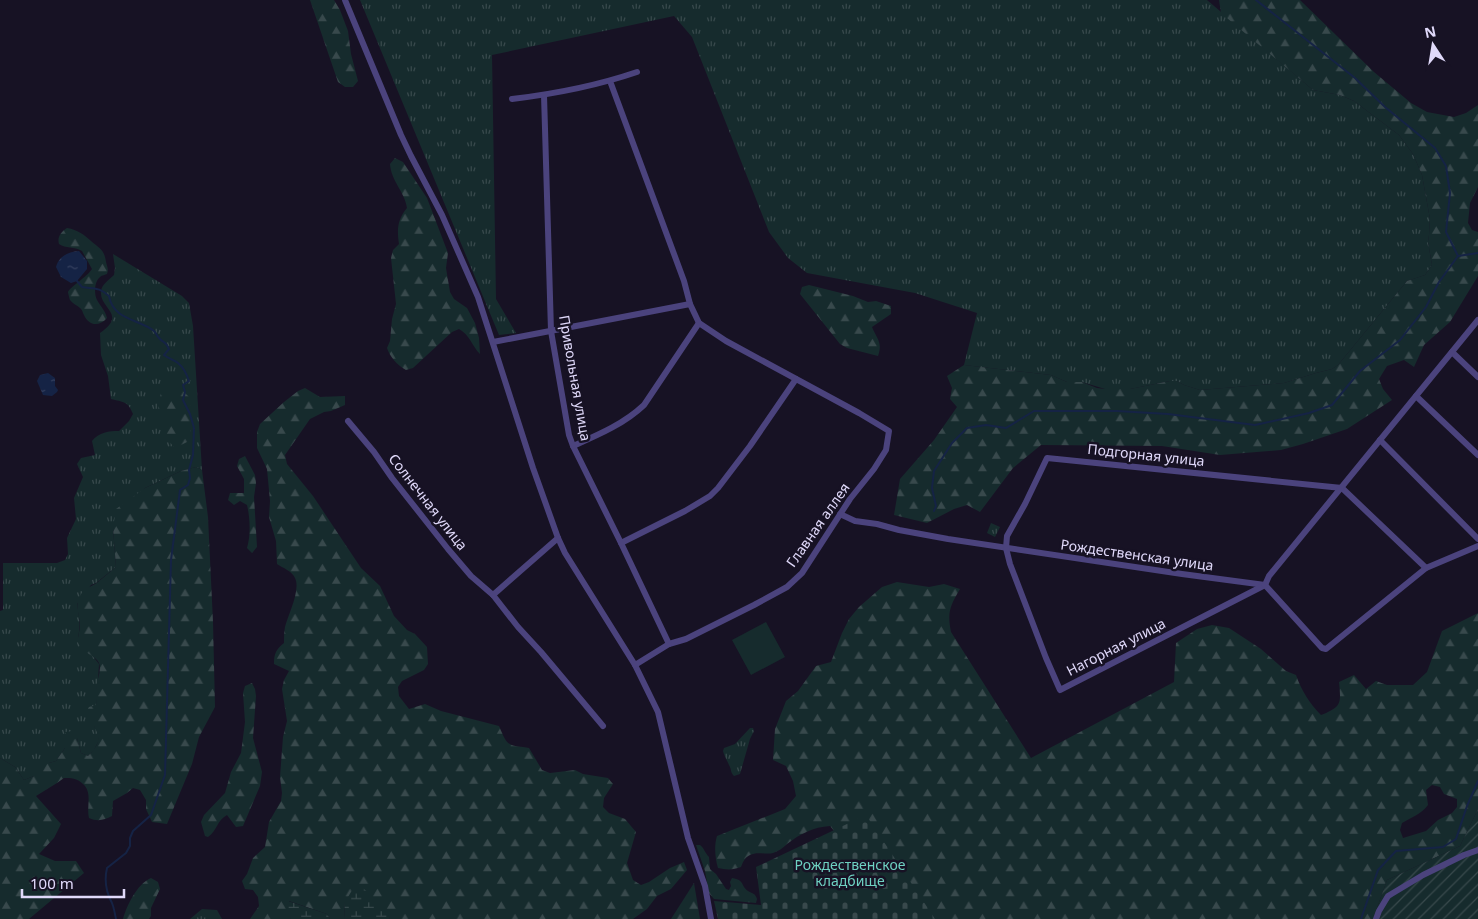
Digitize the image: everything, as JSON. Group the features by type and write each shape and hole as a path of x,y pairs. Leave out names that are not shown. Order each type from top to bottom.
{"street":[{"path":"345,0 404,142 442,215 478,297 533,468 558,538 565,553 635,665 658,712 688,838 705,886 711,919"},
{"path":"512,99 544,95 610,81 637,72"},
{"path":"610,81 684,281 690,304 699,324 726,342 796,379 750,446 710,496 621,543"},
{"name":"Привольная улица","path":"544,95 551,331 569,434 669,644"},
{"path":"493,342 690,304"},
{"path":"1478,320 1269,576 1265,585 1322,648 1326,649 1426,568 1478,546"},
{"path":"574,446 633,415 644,405 699,324"},
{"path":"1452,352 1478,377"},
{"name":"Главная аллея","path":"635,665 669,644 686,640 787,587 802,573 840,514 874,470 886,450 889,431 796,379"},
{"path":"1416,396 1478,455"},
{"name":"Солнечная улица","path":"348,421 471,576 493,595 518,627 604,726"},
{"path":"1380,440 1478,539"},
{"name":"Подгорная улица","path":"1006,548 1007,536 1047,458 1342,488"},
{"path":"1342,488 1426,568"},
{"name":"Рождественская улица","path":"840,514 855,521 940,538 1265,585"},
{"path":"493,595 558,538"},
{"name":"Нагорная улица","path":"1006,548 1016,583 1060,690 1265,585"},
{"path":"1376,919 1388,896 1423,875 1478,850"}],"green space":[{"path":"310,0 334,0 340,10 348,31 351,54 358,81 353,87 345,87 338,82"},
{"path":"360,0 1207,0 1313,90 1340,95 1354,101 1399,135 1413,154 1422,175 1430,219 1428,242 1432,265 1425,275 1407,281 1338,365 1332,369 1284,383 1200,390 1177,381 1170,381 1130,389 1105,389 1082,382 1067,382 1051,375 964,365 977,313 915,293 807,273 788,258 769,232 692,37 674,16 492,55 496,299 516,333 499,335"},
{"path":"1219,0 1300,0 1374,72 1411,103 1427,112 1454,117 1466,113 1478,105 1478,187 1470,203 1468,223 1472,230 1478,232 1478,276 1450,322 1424,345 1414,367 1404,360 1387,366 1379,379 1383,389 1392,400 1347,429 1281,450 1220,455 1162,446 1041,445 1013,468 980,512 967,505 954,509 927,523 894,515 900,479 934,440 957,407 950,399 952,388 947,376 964,365 1051,375 1067,382 1082,382 1105,389 1130,389 1170,381 1177,381 1200,390 1284,383 1332,369 1338,365 1407,281 1425,275 1432,265 1428,242 1430,219 1422,175 1413,154 1399,135 1354,101 1340,95 1313,90 1221,13"},
{"path":"395,158 403,162 427,198 448,253 446,268 450,292 454,299 467,308 475,323 479,338 480,354 466,334 459,329 452,332 413,368 406,370 403,368 394,361 388,351 396,304 391,258 393,250 399,244 398,225 407,208 404,197 391,170 390,164"},
{"path":"67,228 83,234 104,254 108,272 98,279 95,288 97,300 107,318 101,323 91,323 86,319 81,309 70,300 69,290 92,269 82,251 59,244 60,235"},
{"path":"113,254 182,296 189,303 193,326 202,470 196,467 181,471 145,488 113,528 116,567 91,585 77,604 80,624 78,637 99,664 94,726 99,734 98,742 88,756 81,753 77,738 65,748 56,761 49,763 34,776 24,780 15,767 0,758 0,611 3,610 3,563 57,563 65,560 68,554 67,538 76,519 74,498 83,477 77,464 81,458 95,455 92,441 95,438 104,433 119,431 133,414 127,404 111,399 108,376 101,355 100,333 112,321 112,316 104,302 101,291 104,284 114,275"},
{"path":"809,285 853,296 868,302 876,301 891,306 891,314 872,327 880,344 878,356 847,348 840,344 800,294 802,287"},
{"path":"176,384 189,397 193,415 189,441 175,448 165,437 164,420 158,405 162,389"},
{"path":"305,388 320,397 345,396 345,405 310,419 285,455 287,464 313,496 361,568 380,586 394,616 427,647 428,664 424,670 402,681 398,687 399,696 409,709 425,704 441,711 499,726 509,744 529,748 542,770 550,773 575,770 583,774 608,778 613,784 604,798 603,807 609,813 625,819 636,832 627,863 633,880 641,885 684,862 687,870 671,889 657,896 647,909 633,919 390,919 386,911 345,902 344,919 330,919 327,914 289,901 289,915 291,919 250,919 259,906 258,897 253,890 245,889 242,881 253,858 265,847 269,822 281,801 280,777 283,737 287,721 282,689 289,671 274,664 274,660 277,650 284,643 285,627 296,589 294,576 277,564 276,541 269,517 270,501 267,469 257,448 257,432 260,424 284,402"},
{"path":"245,456 255,475 256,483 254,497 257,547 252,553 247,548 250,526 247,505 240,501 234,505 228,500 230,493 244,493 244,479 237,466 239,459"},
{"path":"196,467 202,470 208,517 215,707 199,737 192,764 167,824 152,822 146,809 146,800 140,790 133,788 113,801 112,816 101,820 89,818 88,791 76,779 64,778 36,796 61,824 54,838 39,854 55,861 76,861 84,873 29,919 0,919 0,758 15,767 24,780 34,776 34,767 41,762 49,763 56,761 65,748 65,732 73,731 81,753 88,756 94,750 97,745 98,735 85,714 89,707 96,705 100,666 97,660 83,650 78,643 80,626 77,607 78,599 84,591 116,567 113,528 116,509 145,488 181,471"},
{"path":"991,523 1000,527 995,537 987,533"},
{"path":"897,582 929,587 944,584 960,589 950,609 951,632 1031,758 1174,682 1176,643 1197,629 1212,625 1229,628 1261,649 1286,671 1296,675 1306,696 1321,715 1336,707 1339,703 1339,682 1354,675 1366,689 1376,681 1387,685 1413,685 1427,672 1442,631 1478,613 1478,809 1460,846 1387,880 1373,919 828,919 835,832 830,826 802,834 773,853 750,855 745,858 741,867 733,869 718,868 715,852 716,840 717,836 785,809 796,796 793,781 786,766 773,760 775,729 786,701 798,691 816,666 831,662 849,619 859,607 882,587","holes":["1432,785 1440,787 1444,794 1457,799 1457,807 1452,813 1438,820 1426,831 1403,838 1400,830 1402,823 1419,814 1428,805 1426,790"]},
{"path":"766,622 785,657 751,675 732,640"},
{"path":"252,683 256,696 253,738 262,772 260,786 243,826 236,827 227,815 208,837 205,836 201,822 204,815 225,793 231,772 241,753 245,722 243,693 245,686"},
{"path":"750,728 753,728 754,731 740,774 734,776 723,751 724,748 735,744"},
{"path":"1478,809 1478,919 1373,919 1387,880 1460,846"},
{"name":"Рождественское кладбище","path":"866,815 935,919 718,919 714,901 761,905 756,867"},
{"path":"696,845 700,845 709,857 710,869 716,874 726,889 729,890 732,878 739,880 748,891 754,894 757,899 756,903 714,899 709,893 705,871"},
{"path":"151,878 158,882 160,889 151,908 149,919 123,919 130,901 137,890"},
{"path":"357,882 387,911 390,919 344,919 345,902"},
{"path":"694,883 700,919 671,919"},
{"path":"288,901 327,914 330,919 291,919 288,915"},
{"path":"202,909 217,910 222,919 190,919"}],"water":[{"path":"79,251 87,261 87,269 77,281 71,283 61,277 56,267 64,255"},
{"path":"48,373 55,378 55,386 58,390 52,396 43,395 37,381 40,375"}],"waterway":[{"path":"1256,0 1355,78 1385,107 1435,148 1446,166 1450,193 1446,232 1458,256"},
{"path":"934,511 936,506 932,488 934,471 952,443 967,428 986,425 1006,428 1034,411 1117,411 1168,414 1255,425 1309,413 1332,405 1360,371 1400,340 1426,307 1439,282 1458,256 1478,253"},
{"path":"77,281 82,287 97,289 106,293 116,310 127,318 154,331 166,344 169,349 164,355 180,365 189,381 183,385 185,392 183,400 194,428 193,455 189,470 190,478 188,485 180,490 171,560 165,775 151,815 133,831 130,838 130,846 126,853 107,868 106,886 116,919"},
{"path":"1361,919 1378,870 1396,851 1443,847 1456,839 1478,781"}]}
